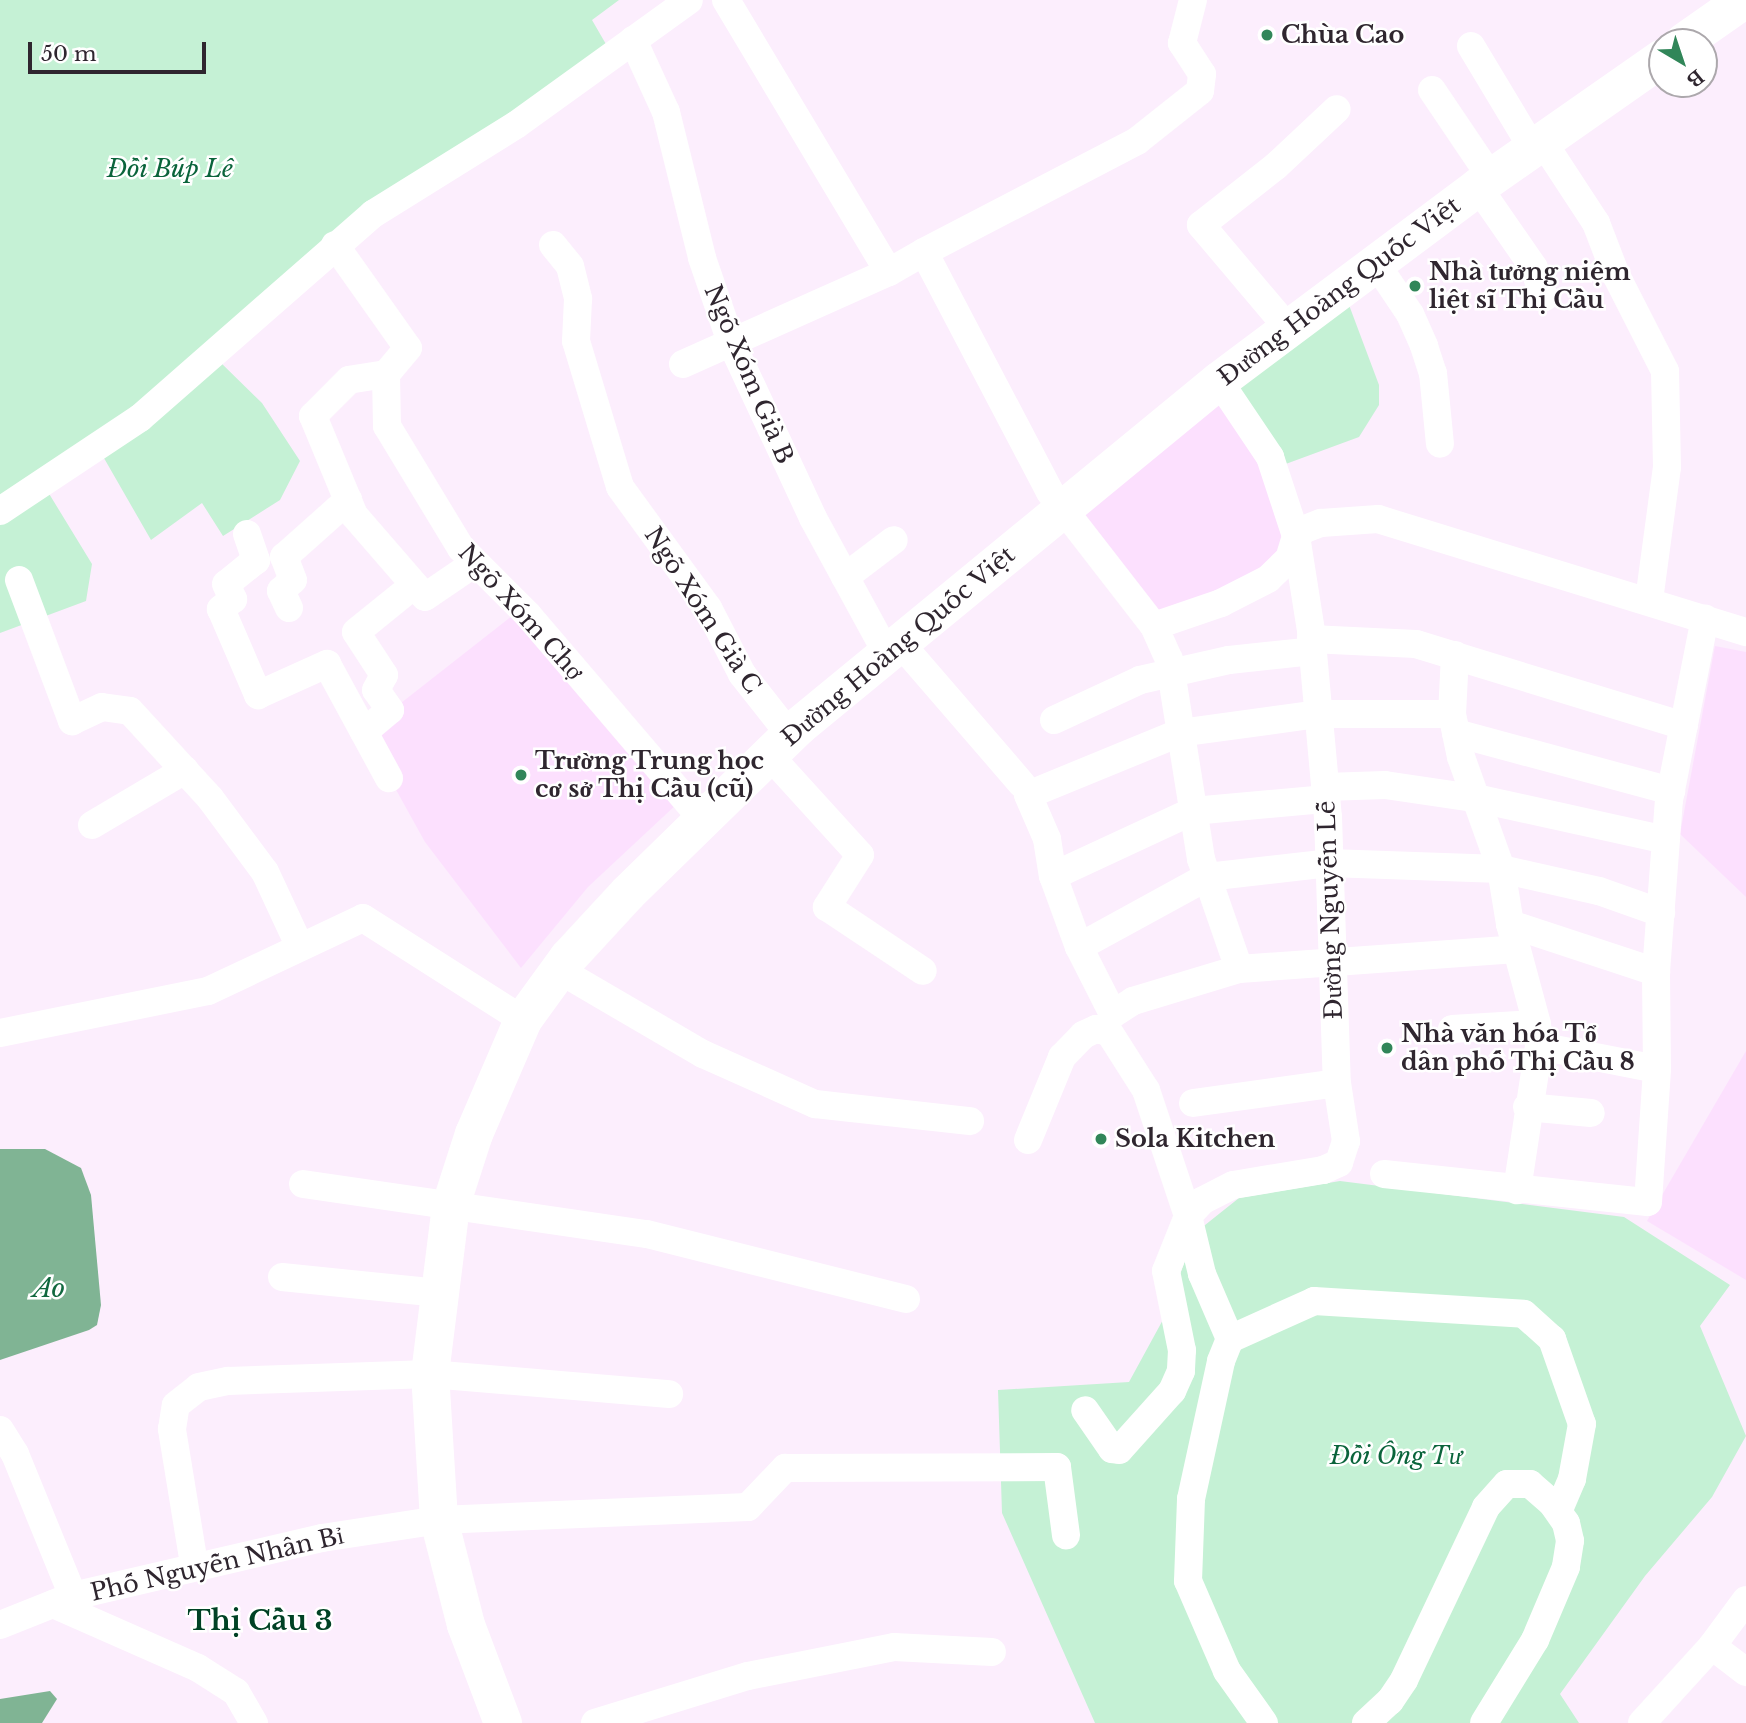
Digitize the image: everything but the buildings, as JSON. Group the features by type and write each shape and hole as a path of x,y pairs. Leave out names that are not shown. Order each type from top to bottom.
{"main road":[{"path":"1704,28 1744,0"},
{"name":"Đường Hoàng Quốc Việt","path":"503,1723 466,1625 439,1520 430,1374 451,1205 474,1134 523,1020 559,970 702,819 779,745 1062,509 1287,328 1375,262 1648,68"}],"street":[{"path":"0,511 140,418 373,214 516,125 689,0"},
{"path":"726,0 889,272"},
{"path":"683,364 889,272 924,251 1137,141 1200,91 1202,74 1182,43 1193,0"},
{"name":"Ngõ Xóm Già B","path":"634,40 666,112 702,258 731,342 845,577 894,649 1022,785"},
{"path":"1471,46 1538,146 1596,223 1616,275 1665,370 1668,390 1667,467 1649,601"},
{"path":"1432,90 1534,268 1544,297"},
{"path":"1287,328 1201,225 1276,166 1337,109"},
{"path":"335,245 408,348 386,374 349,380 313,416 354,515 425,597 475,563"},
{"name":"Ngõ Xóm Già C","path":"553,245 570,266 579,299 576,341 620,486 676,570 708,608 779,745 860,856 827,907 923,971"},
{"path":"924,251 1062,509 1154,626 1171,673 1193,811 1208,877 1239,969"},
{"path":"1375,262 1410,314 1424,346 1433,373 1440,444"},
{"name":"Ngõ Xóm Chợ","path":"386,374 387,426 461,548 528,615 702,819"},
{"name":"Đường Nguyễn Lễ","path":"1188,1216 1202,1201 1233,1185 1323,1170 1339,1163 1346,1141 1337,1083 1325,793 1312,645 1296,536 1270,457 1219,381"},
{"path":"289,608 281,591 293,580 284,557 348,500"},
{"path":"1154,626 1222,603 1268,579 1289,559 1296,536 1321,523 1378,519 1746,632"},
{"path":"247,534 256,560 226,584 233,598 221,609 258,695 327,664 388,778"},
{"path":"845,577 894,540"},
{"path":"19,580 72,721 102,707 130,711 185,770 265,873 300,947"},
{"path":"364,732 390,710 376,690 384,675 356,632 414,585"},
{"path":"1384,1174 1648,1202 1657,1069 1657,972 1666,840 1671,791 1705,619"},
{"path":"1054,720 1140,680 1230,660 1312,645 1416,644 1684,726"},
{"path":"1455,655 1454,723 1501,869 1513,937 1538,1035 1517,1190"},
{"path":"1657,972 1513,937 1333,962 1239,969 1133,1001 1113,1014 1079,947 1053,876 1047,839 1028,795 1179,733 1318,713 1454,723 1671,791"},
{"path":"92,825 185,770"},
{"path":"1053,876 1193,811 1385,785 1480,799 1666,840"},
{"path":"1079,947 1208,877 1329,863 1501,869 1599,891 1661,913"},
{"path":"0,1033 208,991 363,918 523,1020"},
{"path":"559,970 703,1054 815,1104 970,1121"},
{"path":"1452,1028 1538,1035 1657,1069"},
{"path":"1028,1140 1062,1057 1083,1035 1096,1030 1109,1032 1146,1090 1188,1216 1202,1274 1230,1339"},
{"path":"1194,1103 1337,1083"},
{"path":"1527,1107 1591,1113"},
{"path":"303,1184 647,1234 906,1299"},
{"path":"1085,1410 1112,1449 1119,1450 1172,1391 1181,1371 1182,1350 1166,1271 1188,1216"},
{"path":"282,1277 439,1293"},
{"path":"1264,1723 1227,1671 1188,1581 1191,1499 1218,1371 1230,1339 1314,1301 1504,1310 1538,1323 1564,1364 1582,1424 1572,1479 1559,1510"},
{"path":"194,1564 172,1429 176,1405 199,1387 228,1381 430,1374 668,1394"},
{"path":"0,1430 16,1454 63,1600 205,1672 236,1692 254,1723"},
{"name":"Phố Nguyễn Nhân Bỉ","path":"0,1625 63,1600 194,1564 439,1520 748,1507 785,1468 1057,1467 1066,1535"},
{"path":"1366,1723 1391,1701 1404,1680 1477,1523 1496,1493 1507,1484 1530,1483 1559,1510 1570,1541 1562,1582 1535,1640 1484,1723"},
{"path":"1642,1723 1712,1646 1746,1600"},
{"path":"1712,1646 1746,1672"},
{"path":"595,1723 748,1676 894,1647 992,1652"}],"shaded area":[{"path":"1220,403 1267,469 1288,542 1276,568 1150,618 1077,520"},
{"name":"Trường Trung học cơ sở Thị Cầu (cũ)","path":"517,612 678,803 588,887 521,968 425,842 364,732"},
{"path":"1715,646 1746,652 1746,897 1680,834"},
{"path":"1746,1051 1746,1280 1647,1221"}],"green space":[{"name":"Đồi Búp Lê","path":"0,0 619,0 592,20 614,58 375,210 217,359 262,403 300,461 280,500 223,536 202,503 151,540 93,439 37,474 92,564 86,601 0,633"},
{"path":"1349,305 1379,385 1379,405 1359,437 1283,465 1235,389"},
{"name":"Đồi Ông Tư","path":"1340,1181 1624,1217 1730,1285 1700,1326 1746,1436 1712,1497 1645,1576 1560,1694 1579,1723 1095,1723 1002,1513 998,1390 1129,1382 1165,1316 1195,1233 1239,1198"}],"water":[{"name":"Ao","path":"0,1149 45,1149 81,1168 91,1195 101,1305 97,1325 89,1330 0,1360"},
{"path":"50,1691 57,1699 42,1723 0,1723 0,1699"}],"place":[{"name":"Chùa Cao","path":"1267,35"},
{"name":"Nhà tưởng niệm liệt sĩ Thị Cầu","path":"1415,286"},
{"name":"Trường Trung học cơ sở Thị Cầu (cũ)","path":"521,775"},
{"name":"Nhà văn hóa Tổ dân phố Thị Cầu 8","path":"1387,1048"},
{"name":"Sola Kitchen","path":"1101,1139"}],"district":[{"name":"Thị Cầu 3","path":"260,1621"}]}
